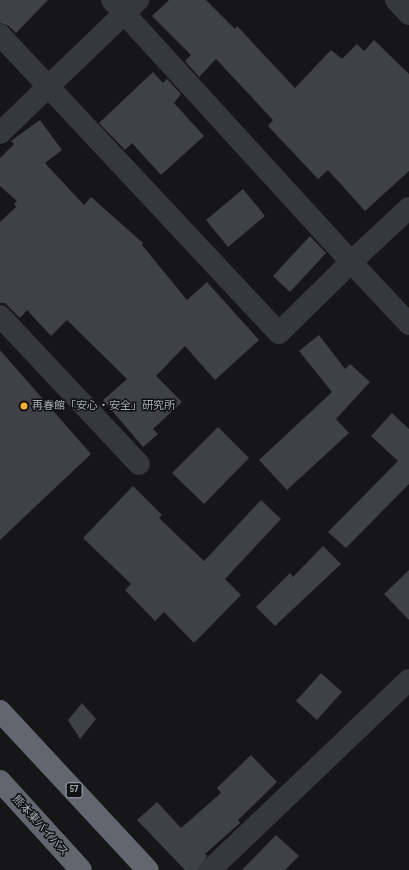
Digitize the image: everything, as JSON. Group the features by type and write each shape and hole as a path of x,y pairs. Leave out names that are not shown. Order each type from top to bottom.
{"highway":[{"name":"57","path":"0,711 148,870"},
{"name":"熊本東バイパス","path":"0,781 81,870"}],"street":[{"path":"396,0 409,14"},
{"path":"0,133 49,86 125,4 351,262 409,324"},
{"path":"0,35 279,333 351,262 409,208"},
{"path":"0,316 139,464"},
{"path":"210,870 409,680"}],"building":[{"path":"0,0 48,0 16,33 9,26 0,23"},
{"path":"169,0 206,0 235,29 237,26 295,88 331,50 342,59 357,44 364,51 374,40 409,74 409,171 365,211 328,170 318,179 268,126 273,120 216,59 199,77 185,61 191,55 152,16"},
{"path":"153,72 163,83 167,79 181,94 174,103 204,136 161,175 132,143 125,150 99,123"},
{"path":"40,120 62,150 45,163 84,205 91,197 143,243 142,245 187,300 207,282 259,340 215,380 185,346 156,376 182,402 153,429 158,434 143,447 103,400 127,379 67,320 51,336 27,310 20,318 5,303 0,303 0,222 16,207 14,204 17,201 0,186 0,158 14,144 11,141"},
{"path":"243,189 265,216 228,247 206,220"},
{"path":"310,236 326,253 290,292 273,276"},
{"path":"319,335 345,369 350,364 370,382 336,419 349,433 287,490 259,460 332,392 299,351"},
{"name":"再春館「安心・安全」研究所","path":"0,350 91,454 0,540"},
{"path":"392,413 409,429 409,484 346,548 328,532 398,461 371,436"},
{"path":"218,427 249,458 204,504 172,473"},
{"path":"133,486 162,515 159,518 204,561 261,500 281,519 225,579 241,595 194,643 164,612 155,621 125,590 131,584 83,538"},
{"path":"323,546 341,564 275,626 256,607 290,573 293,577"},
{"path":"409,570 409,620 384,594"},
{"path":"321,673 342,692 317,720 296,701"},
{"path":"82,703 96,719 80,739 68,720"},
{"path":"251,755 277,782 238,820 240,823 205,854 207,856 198,870 185,870 137,820 157,802 181,828 221,793 217,788"},
{"path":"276,835 299,856 285,870 242,870"}],"place":[{"name":"再春館「安心・安全」研究所","path":"24,406"}]}
